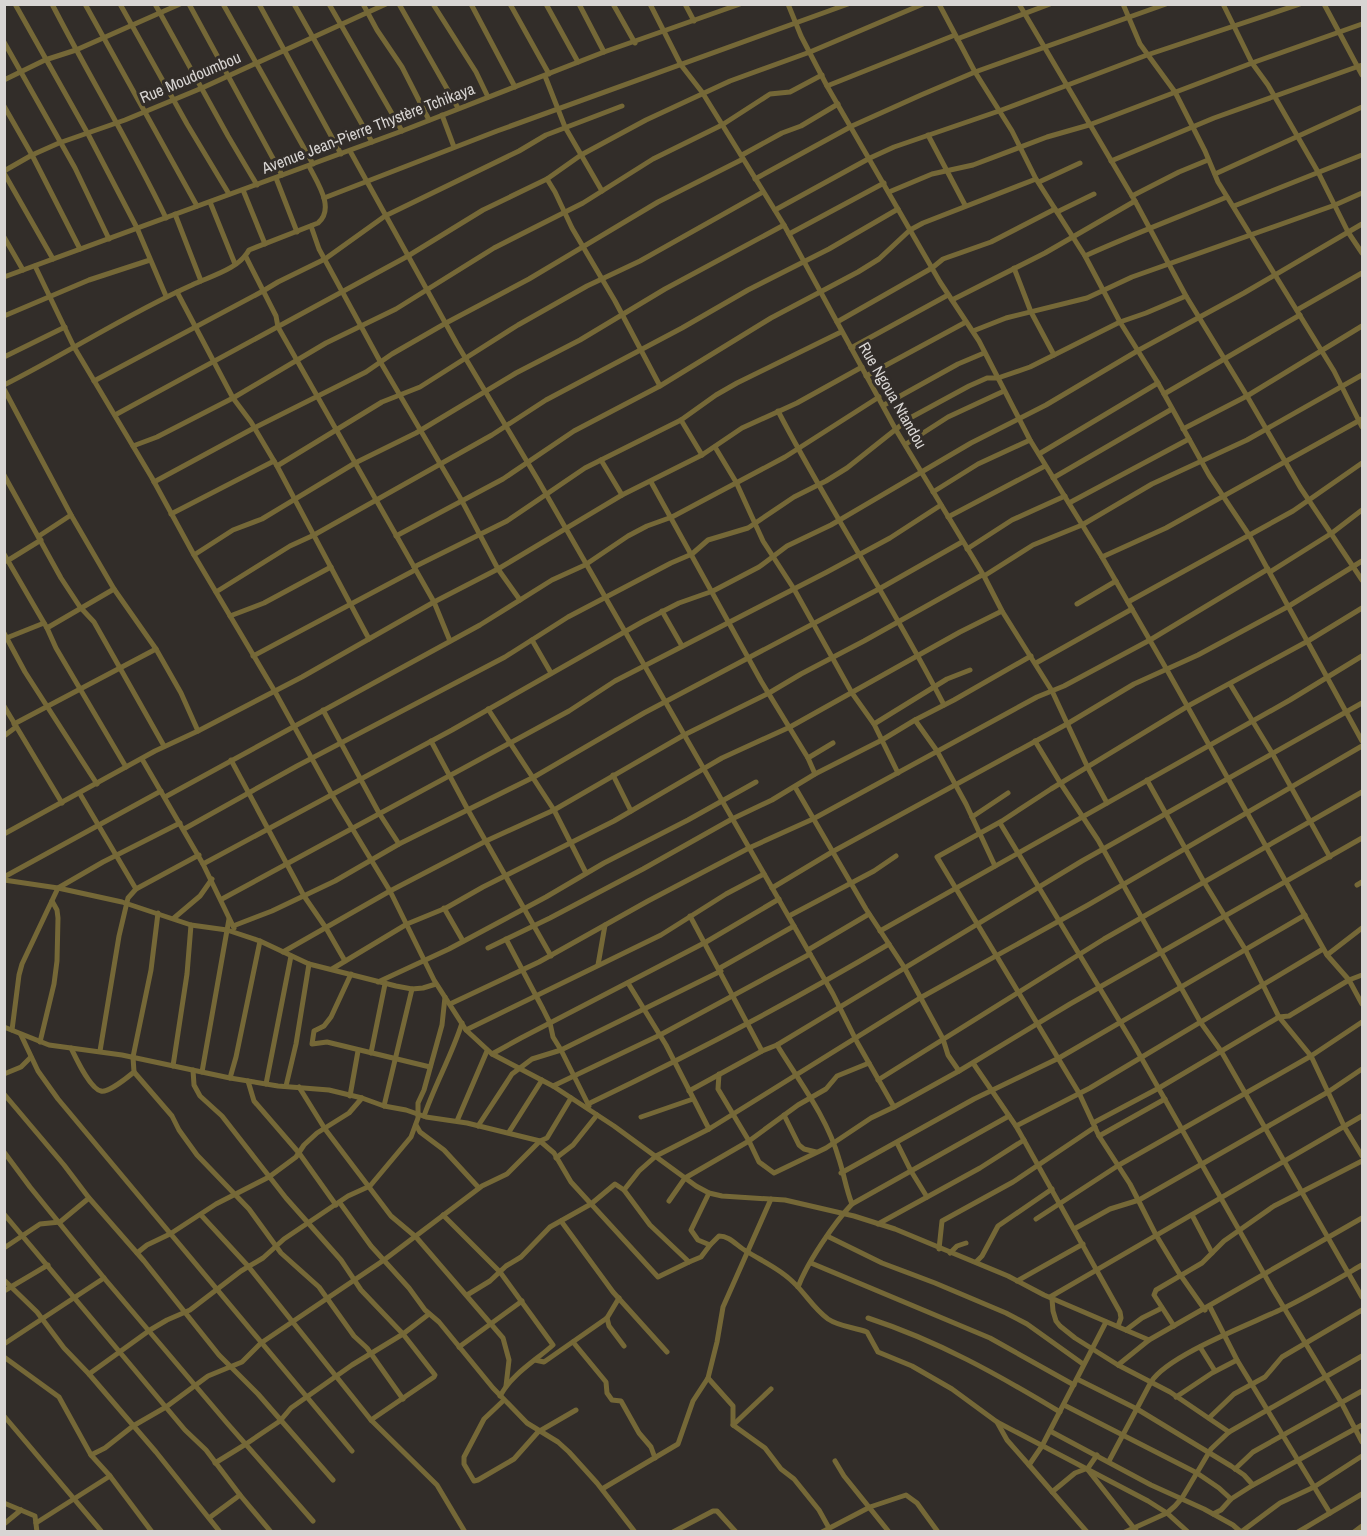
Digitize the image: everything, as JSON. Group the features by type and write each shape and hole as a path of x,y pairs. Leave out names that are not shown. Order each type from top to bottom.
{"street":[{"path":"15,4 88,134 137,228 166,296"},
{"path":"52,4 127,139 166,218"},
{"path":"85,4 197,206"},
{"path":"120,4 229,194"},
{"path":"154,4 257,184"},
{"path":"4,80 45,60 76,50 180,4"},
{"path":"189,4 282,175"},
{"path":"4,385 166,296 235,264 246,257 249,250 322,220 326,206 311,165 223,4"},
{"path":"259,4 341,154"},
{"path":"294,4 372,142"},
{"path":"329,4 402,131"},
{"path":"363,4 402,68 429,120"},
{"name":"Rue Moudoumbou","path":"4,172 32,155 59,143 117,123 202,88 386,4"},
{"path":"399,4 458,108"},
{"path":"434,4 476,72 488,97"},
{"path":"471,4 515,87"},
{"path":"510,4 547,75 565,127 602,190"},
{"path":"546,4 578,62"},
{"path":"579,4 604,52"},
{"path":"613,4 635,43"},
{"name":"Rue Ngoua Ntandou","path":"650,4 681,64 702,92 784,225 896,430 1002,611 1036,663 1107,803"},
{"path":"685,4 694,21"},
{"path":"788,4 827,86 932,268 973,331 1030,440 1102,557 1188,706 1327,956 1349,980 1362,1004"},
{"path":"324,198 454,147 848,4"},
{"path":"115,415 408,256 483,210 547,179 581,155 646,120 702,92 810,52 922,4"},
{"path":"1019,4 1133,199 1186,296 1286,463 1362,580"},
{"path":"827,86 1050,4"},
{"path":"1123,4 1140,44 1175,92 1227,197 1322,351 1361,420 1362,427"},
{"path":"755,179 852,126 975,72 1166,4"},
{"path":"1223,4 1252,63 1275,96 1318,171 1348,232 1362,253"},
{"path":"775,210 870,158 928,135 999,111 1147,55 1300,4"},
{"path":"1323,4 1338,33 1360,65 1362,75"},
{"name":"Avenue Jean-Pierre Thystère Tchikaya","path":"4,277 350,151 604,52 635,43 736,5"},
{"path":"940,5 975,72 1056,211 1074,237 1222,496 1249,535 1362,741"},
{"path":"889,192 917,180 1089,125 1362,24"},
{"path":"4,42 78,175 109,239"},
{"path":"1111,161 1214,118 1360,65"},
{"path":"133,446 157,437 233,398 326,343 396,309 494,248 565,213 653,159 722,125 770,94 790,92 822,75"},
{"path":"154,482 254,428 345,384 392,354 529,279 658,202 838,104"},
{"path":"4,106 80,249"},
{"path":"94,381 325,259 385,216 519,151 532,142 622,106"},
{"path":"1215,174 1362,107"},
{"path":"442,115 454,147"},
{"path":"928,135 965,205"},
{"path":"350,151 466,359 566,528 624,633 826,981 854,1037 894,1107"},
{"path":"1234,206 1362,155"},
{"path":"851,348 1074,237 1179,171 1208,160"},
{"path":"396,536 503,479 574,431 660,386 771,318 821,293 879,259 910,230 965,205 1080,163"},
{"path":"4,172 53,259"},
{"path":"276,178 297,231"},
{"path":"547,179 660,386"},
{"path":"789,234 884,183"},
{"path":"243,189 265,244"},
{"path":"171,514 275,464 401,394 420,387 518,325 640,261 763,192"},
{"path":"973,331 1006,318 1075,302 1132,277 1335,205 1362,193"},
{"path":"837,322 932,268 943,259 991,242 1094,194"},
{"path":"1085,256 1227,197"},
{"path":"210,202 235,264"},
{"path":"216,592 290,546 442,465 546,400 698,320 898,209"},
{"path":"175,214 201,281"},
{"path":"203,864 488,710 662,611 713,591 759,567 787,546 839,520 1046,405 1362,224"},
{"path":"194,555 233,530 249,525 355,463 420,431 485,391 784,225"},
{"path":"311,226 319,249 381,363 442,465 498,569 520,600"},
{"path":"4,237 23,270"},
{"path":"246,257 276,316 278,327 434,602 450,641"},
{"path":"4,316 89,280 150,260"},
{"path":"35,266 74,347 274,690 332,795 390,891 436,984 466,1030 490,1053 553,1086 709,1193 785,1200 895,1229 1149,1340"},
{"path":"1014,268 1031,312 1053,355"},
{"path":"1164,394 1225,360 1362,273"},
{"path":"177,292 233,398 254,428 332,567 369,639"},
{"path":"12,1030 19,975 58,888 116,856 249,793 505,657 568,617 692,554 708,540 748,528 794,496 847,468 910,418 969,386 987,378 998,378 1021,371 1120,321 1186,296"},
{"path":"866,376 966,322"},
{"path":"1183,429 1247,396 1362,326"},
{"path":"4,357 65,327"},
{"path":"253,656 414,568 507,521 585,468 681,420 737,383 841,332"},
{"path":"884,405 958,364 984,353"},
{"path":"4,834 164,746 198,731 498,569 622,495 702,455 742,428 862,367"},
{"path":"283,952 390,891 486,841 554,810 684,735 769,693 983,576 1033,545 1082,525 1152,484 1266,429 1362,375"},
{"path":"1039,454 1158,383"},
{"path":"4,390 71,515 114,589 156,649 181,693 198,731"},
{"path":"906,444 948,417 1004,390"},
{"path":"4,878 99,826 231,760 450,641 552,580 585,565 628,536 672,517 798,450 879,397"},
{"path":"1053,478 1172,409"},
{"path":"778,411 944,705"},
{"path":"681,420 702,455"},
{"path":"1102,557 1166,528 1361,420"},
{"path":"1069,503 1189,439"},
{"path":"933,492 978,464 1030,440"},
{"path":"715,447 736,482 754,524 852,693 874,724 898,773"},
{"path":"601,460 622,495"},
{"path":"1128,602 1293,511 1362,463"},
{"path":"948,517 1045,465"},
{"path":"4,475 62,578 80,607 94,622 164,746"},
{"path":"651,482 816,774"},
{"path":"967,549 1012,520 1065,496"},
{"path":"222,899 569,711 615,681 860,554 941,505"},
{"path":"450,1004 551,956 749,848 813,819 937,751 1150,640 1332,533 1362,510"},
{"path":"6,561 71,515"},
{"path":"233,926 304,896 399,844 534,777 664,701 879,589 962,542"},
{"path":"4,554 126,767"},
{"path":"772,888 832,852 1067,724 1134,684 1198,655 1289,606 1362,561"},
{"path":"230,616 275,598 332,567"},
{"path":"1077,604 1116,581"},
{"path":"96,784 5,637 46,625 114,589"},
{"path":"1330,1513 1237,1360 1224,1334 1207,1308 1180,1275 1156,1235 1139,1200 1100,1136 1059,1058 937,857 1000,823 1060,783 1188,706 1308,641 1362,608"},
{"path":"1036,663 1132,609"},
{"path":"662,611 682,646"},
{"path":"332,969 407,924 444,909 570,844 632,811 704,768 790,727 1002,611"},
{"path":"532,640 551,673"},
{"path":"4,736 47,705 156,649"},
{"path":"488,948 643,869 882,740 1031,656"},
{"path":"880,931 1252,721 1362,656"},
{"path":"874,724 947,679 970,670"},
{"path":"1230,684 1272,753 1330,857"},
{"path":"689,1091 777,1045 1039,887 1362,703"},
{"path":"4,706 62,803"},
{"path":"322,710 379,813 399,844"},
{"path":"488,710 554,810 586,873"},
{"path":"915,720 937,751 995,866"},
{"path":"431,741 449,777 526,908 551,956"},
{"path":"1035,741 1104,850 1201,1023 1221,1052 1362,1297"},
{"path":"808,758 833,743"},
{"path":"624,1190 639,1170 656,1156 709,1129 920,998 1124,885 1362,746"},
{"path":"142,759 199,855 238,934"},
{"path":"231,760 286,865 345,961"},
{"path":"613,775 632,811"},
{"path":"1147,780 1204,882 1245,949 1279,1017 1311,1056 1345,1128 1362,1156"},
{"path":"382,983 526,908 586,873 756,782"},
{"path":"795,787 850,883 904,967 943,1039 948,1055 959,1071"},
{"path":"878,1080 1079,955 1362,792"},
{"path":"972,817 1008,793"},
{"path":"80,794 136,889"},
{"path":"1000,823 1142,1057 1362,1442"},
{"path":"719,1074 718,1089 759,1162 774,1173 833,1144 857,1126 959,1071 1100,987 1362,838"},
{"path":"100,1051 117,944 128,898 136,889 199,855"},
{"path":"789,916 874,871 896,856"},
{"path":"466,1030 661,935 764,874"},
{"path":"4,878 127,904 191,925 227,930 260,941 309,964 382,983 412,989 436,984"},
{"path":"174,918 200,896 212,879"},
{"path":"457,1121 490,1053 706,942 779,899"},
{"path":"40,1042 57,961 58,918 52,901"},
{"path":"444,909 463,941"},
{"path":"158,913 152,970 133,1058 134,1072 172,1116 197,1155 249,1209 288,1260 320,1287 356,1339 367,1348 403,1399"},
{"path":"553,1086 574,1078 734,996 869,914"},
{"path":"841,1173 974,1099 1059,1058 1305,915"},
{"path":"690,916 706,942 762,1051"},
{"path":"202,1072 229,919"},
{"path":"173,1066 187,974 191,925"},
{"path":"598,965 605,926"},
{"path":"478,1125 517,1068 535,1057 561,1050 644,1009 794,926"},
{"path":"1327,956 1362,928"},
{"path":"506,939 550,1023 553,1037 594,1113"},
{"path":"230,1078 260,941"},
{"path":"588,1104 675,1063 889,944"},
{"path":"1016,1126 1079,1094 1323,949"},
{"path":"266,1084 291,956"},
{"path":"286,1086 296,1044 309,964"},
{"path":"351,974 331,1017 324,1026 314,1031 313,1045 327,1042 430,1067"},
{"path":"939,1249 942,1221 1013,1182 1094,1125 1279,1017 1289,1016 1349,980 1362,975"},
{"path":"371,1053 382,983"},
{"path":"628,983 660,1035 709,1129"},
{"path":"384,1106 412,989"},
{"path":"421,1115 418,1103 424,1090 442,1026 445,997"},
{"path":"1036,1219 1119,1166 1311,1056 1362,1022"},
{"path":"89,1374 150,1330 185,1313 248,1266 264,1258 276,1246 308,1223 354,1193 370,1186 408,1143 462,1023"},
{"path":"4,1027 40,1042 100,1051 266,1084 329,1090 421,1115 478,1125 540,1141 550,1148 571,1182 658,1277 701,1257 719,1236 725,1236 746,1251 769,1263 798,1287 813,1307 829,1320 840,1326 867,1332 878,1352 912,1366 952,1389 997,1422 1167,1513 1188,1532"},
{"path":"21,1034 31,1058 57,1100 352,1451"},
{"path":"777,1045 811,1097 840,1160 841,1173 852,1204"},
{"path":"71,1048 92,1084 100,1091 118,1084 134,1072"},
{"path":"350,1096 358,1051"},
{"path":"4,1074 21,1067 31,1058"},
{"path":"973,1063 1016,1126 1083,1244 1120,1312 1121,1318 1118,1326"},
{"path":"669,1201 685,1178 749,1141 784,1115 826,1089 837,1076 869,1064"},
{"path":"1074,1229 1110,1209 1139,1200 1202,1165 1328,1092 1362,1069"},
{"path":"193,1070 194,1085 200,1096 222,1116 269,1177 342,1260 361,1290 403,1334 435,1376 371,1420"},
{"path":"509,1132 542,1080"},
{"path":"248,1081 254,1101 299,1153 370,1246 515,1413 538,1432 558,1442 602,1489 635,1532"},
{"path":"299,1087 325,1129 391,1216 416,1236 503,1338 508,1354 509,1370 506,1386 502,1398 484,1419 464,1457 464,1464 474,1481 514,1459 538,1432 576,1410"},
{"path":"4,1094 219,1355 333,1480"},
{"path":"137,1253 234,1194 269,1177 299,1153 308,1141 349,1113 362,1098"},
{"path":"91,1455 166,1407 208,1376 242,1362 261,1343 384,1260 479,1188 507,1174 540,1141 547,1138 571,1098"},
{"path":"641,1117 693,1099"},
{"path":"1100,1136 1165,1099"},
{"path":"556,1158 573,1146 594,1113"},
{"path":"784,1115 800,1145 810,1152 818,1152"},
{"path":"798,1287 802,1276 827,1236 852,1204 1009,1116"},
{"path":"1051,1298 1362,1116"},
{"path":"416,1125 420,1132 453,1158 479,1188"},
{"path":"878,1224 980,1168 1024,1140"},
{"path":"897,1143 910,1171 927,1197"},
{"path":"4,1152 104,1278 314,1521"},
{"path":"1174,1326 1154,1292 1202,1263 1274,1206 1362,1161"},
{"path":"4,1167 12,1162"},
{"path":"467,1295 490,1281 534,1246 550,1227 591,1204 615,1184 624,1190 650,1225 689,1262"},
{"path":"976,1263 998,1226 1052,1189"},
{"path":"709,1193 691,1230 698,1240 710,1245"},
{"path":"4,1248 40,1224 60,1222 89,1198"},
{"path":"602,1489 678,1444 693,1401 708,1378 723,1307 771,1199"},
{"path":"4,1214 271,1532"},
{"path":"201,1215 248,1266 371,1420 437,1485 465,1532"},
{"path":"443,1215 500,1272 558,1352"},
{"path":"1192,1215 1212,1253"},
{"path":"1119,1365 1149,1340 1362,1218"},
{"path":"561,1221 619,1298 667,1352"},
{"path":"827,1236 882,1263 1006,1313 1027,1324 1083,1364"},
{"path":"950,1253 957,1246 966,1243"},
{"path":"1017,1281 1083,1244"},
{"path":"811,1263 990,1338 1074,1385"},
{"path":"7,1289 48,1265"},
{"path":"1109,1461 1151,1382 1160,1372 1224,1334 1284,1308 1362,1265"},
{"path":"4,1344 104,1278"},
{"path":"4,1280 7,1289 43,1320 64,1348 89,1374 220,1532"},
{"path":"536,1360 544,1362 607,1318 619,1298"},
{"path":"1051,1298 1053,1311 1060,1326 1091,1349 1176,1397 1229,1432"},
{"path":"459,1347 522,1301"},
{"path":"1126,1330 1142,1318 1162,1308"},
{"path":"1209,1418 1234,1394 1265,1377 1282,1357 1362,1310"},
{"path":"215,1463 246,1444 280,1420 291,1408 403,1334 429,1314"},
{"path":"607,1318 609,1326 624,1346"},
{"path":"868,1318 928,1341 993,1371 1060,1412"},
{"path":"1029,1465 1042,1446 1106,1322"},
{"path":"573,1342 606,1382 607,1392 612,1401 621,1401 639,1433 651,1447 655,1458"},
{"path":"506,1386 553,1345"},
{"path":"1200,1347 1215,1371"},
{"path":"1125,1532 1167,1513 1182,1498 1208,1454 1229,1432 1362,1356"},
{"path":"4,1357 59,1397 91,1455 110,1476 152,1532"},
{"path":"1176,1397 1215,1371 1237,1360"},
{"path":"708,1378 733,1406 733,1425"},
{"path":"1077,1378 1137,1409 1208,1454 1235,1468 1244,1474 1252,1485"},
{"path":"733,1425 771,1389"},
{"path":"1235,1468 1248,1455 1362,1391"},
{"path":"1064,1405 1197,1473 1232,1499"},
{"path":"4,1416 102,1532"},
{"path":"997,1422 1007,1440 1087,1532"},
{"path":"733,1425 765,1448 781,1469 794,1479 819,1510 829,1528"},
{"path":"1213,1514 1252,1485 1362,1425"},
{"path":"1050,1431 1151,1485 1213,1514 1241,1531 1280,1503 1314,1487 1362,1456"},
{"path":"1052,1492 1075,1473 1087,1469 1097,1455"},
{"path":"835,1461 844,1476 890,1532"},
{"path":"1087,1469 1135,1529"},
{"path":"36,1522 110,1476"},
{"path":"1298,1532 1362,1494"},
{"path":"822,1532 870,1507 906,1495 917,1503 938,1532"},
{"path":"209,1518 240,1496"},
{"path":"4,1503 35,1516 37,1532"},
{"path":"4,1524 21,1510"},
{"path":"673,1532 713,1511 717,1511 736,1532"},
{"path":"1354,1532 1362,1528"}]}
